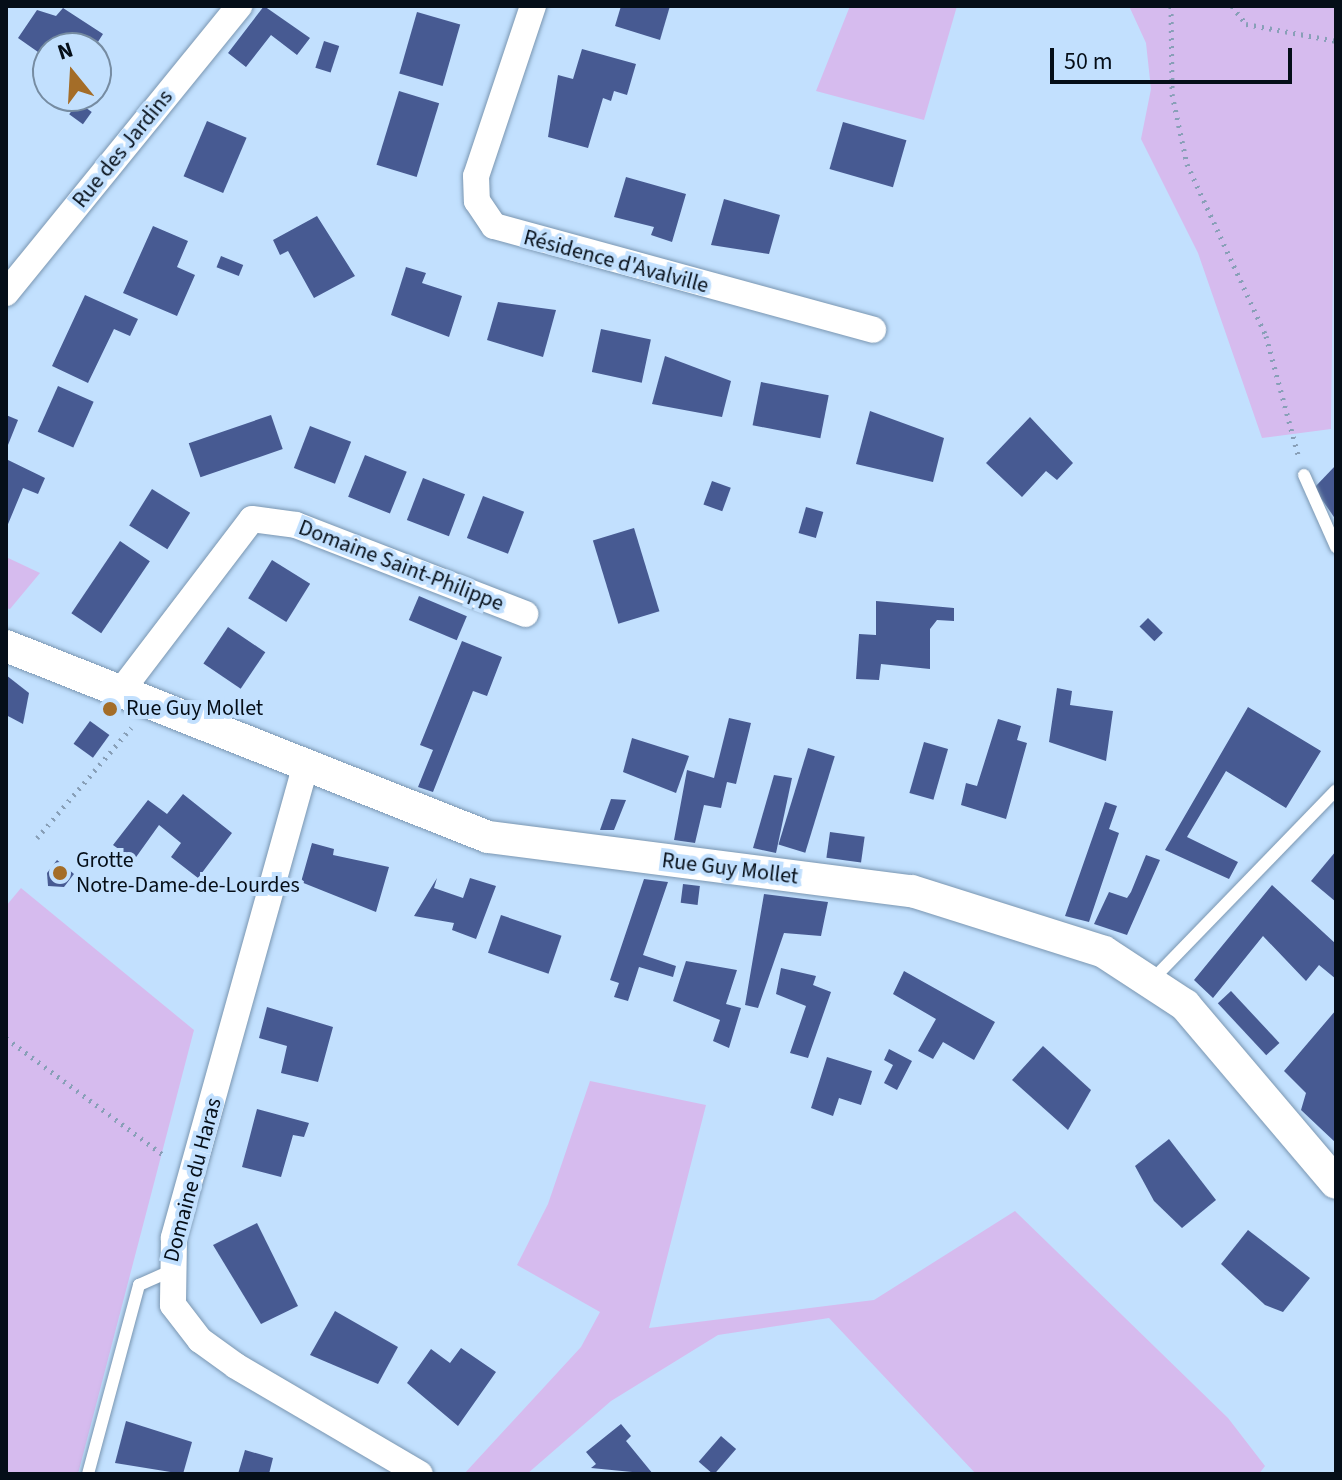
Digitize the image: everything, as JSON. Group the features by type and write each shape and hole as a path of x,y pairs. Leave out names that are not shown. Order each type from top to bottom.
{"street":[{"name":"Rue des Jardins","path":"6,293 239,6"},
{"name":"Résidence d'Avalville","path":"533,6 476,176 477,201 494,226 873,330"},
{"name":"Domaine Saint-Philippe","path":"121,691 252,519 296,525 525,614"},
{"name":"Rue Guy Mollet","path":"6,646 488,837 533,847 912,891 1104,952 1185,1005 1336,1183"},
{"name":"Domaine du Haras","path":"306,764 168,1272 173,1305 200,1340 420,1474"}],"lane":[{"path":"1304,475 1336,547"},
{"path":"1151,980 1336,790"},
{"path":"88,1474 139,1285 168,1272"}],"path":[{"path":"1171,6 1172,94 1187,164 1266,336 1304,475"},
{"path":"1232,6 1246,24 1336,41"},
{"path":"37,838 153,703"},
{"path":"6,1038 166,1157 196,1165"}],"shaded area":[{"path":"850,6 957,6 924,120 816,91"},
{"path":"1129,6 1336,6 1331,429 1262,438 1198,253 1141,139 1151,89 1146,43"},
{"path":"6,557 40,573 10,609 6,608"},
{"path":"21,888 194,1030 78,1474 6,1474 6,906"},
{"path":"590,1081 706,1105 649,1328 874,1300 1015,1211 1228,1418 1265,1466 1259,1474 976,1474 829,1318 718,1335 611,1401 527,1474 464,1474 581,1347 600,1312 517,1265 548,1204"}],"building":[{"path":"264,6 310,38 297,55 271,35 246,67 228,53"},
{"path":"621,6 670,6 660,40 615,26"},
{"path":"63,8 100,32 32,32 32,48 18,38 37,10 56,16"},
{"path":"417,12 460,24 443,86 399,74"},
{"path":"324,41 339,46 331,73 315,68"},
{"path":"582,49 636,64 627,95 614,91 611,101 603,98 588,148 548,137 558,75 573,79"},
{"path":"399,91 439,103 417,177 376,165"},
{"path":"71,112 92,112 83,124 69,114"},
{"path":"207,121 247,138 223,193 184,176"},
{"path":"843,122 906,140 893,187 829,169"},
{"path":"626,177 686,194 672,242 651,235 654,227 614,217"},
{"path":"724,199 780,215 769,254 711,245"},
{"path":"317,216 355,276 314,298 288,251 280,255 273,240"},
{"path":"153,226 188,241 177,267 195,275 177,316 123,293"},
{"path":"221,256 243,265 239,276 217,267"},
{"path":"406,267 426,273 422,283 462,296 449,337 391,315"},
{"path":"85,295 138,319 130,336 114,329 88,383 52,366"},
{"path":"498,302 556,310 543,357 487,340"},
{"path":"601,329 651,340 642,383 592,372"},
{"path":"665,356 731,381 722,417 652,404"},
{"path":"761,382 829,395 820,438 753,425"},
{"path":"58,386 94,402 73,448 38,432"},
{"path":"870,411 944,438 933,482 856,464"},
{"path":"6,415 18,420 6,450"},
{"path":"271,415 283,449 200,477 189,443"},
{"path":"1030,417 1073,463 1057,480 1046,471 1022,497 986,463"},
{"path":"310,426 351,442 335,484 294,468"},
{"path":"365,455 407,472 390,514 348,497"},
{"path":"6,459 45,478 38,494 23,488 6,529"},
{"path":"1336,465 1336,520 1314,488"},
{"path":"423,478 465,494 449,536 407,520"},
{"path":"712,481 731,488 722,511 703,504"},
{"path":"152,489 190,513 167,549 129,525"},
{"path":"483,496 524,512 508,554 467,538"},
{"path":"806,507 823,512 816,538 799,533"},
{"path":"634,528 659,611 618,624 593,541"},
{"path":"120,541 150,561 101,633 71,613"},
{"path":"272,560 310,584 286,622 248,598"},
{"path":"419,596 467,616 457,640 409,620"},
{"path":"876,601 954,608 954,621 937,620 930,629 930,669 881,664 879,680 856,679 859,634 876,635"},
{"path":"1148,618 1163,633 1154,641 1140,626"},
{"path":"228,627 265,652 241,689 203,663"},
{"path":"462,641 502,657 487,696 473,691 433,792 418,787 433,750 420,745"},
{"path":"6,675 29,693 23,724 6,715"},
{"path":"1057,688 1072,691 1070,705 1113,711 1106,761 1049,742"},
{"path":"1248,707 1321,751 1286,808 1226,771 1187,837 1238,862 1229,879 1165,850"},
{"path":"729,718 751,723 736,784 727,782 721,808 704,805 695,843 674,840 687,770 714,778"},
{"path":"998,719 1021,726 1017,740 1027,743 1006,819 961,805 966,783 977,786"},
{"path":"90,721 109,735 93,758 74,744"},
{"path":"632,738 689,756 676,793 623,772"},
{"path":"924,742 948,749 933,800 909,793"},
{"path":"808,748 835,756 805,853 778,845"},
{"path":"774,775 792,778 776,853 753,848"},
{"path":"183,794 232,833 198,878 171,857 181,843 159,825 134,860 113,845 148,800 167,814"},
{"path":"611,799 626,800 614,830 600,830"},
{"path":"1105,802 1117,806 1109,829 1119,833 1089,922 1065,916"},
{"path":"830,832 865,837 861,863 826,858"},
{"path":"312,843 334,849 333,855 389,867 376,912 301,882"},
{"path":"1336,851 1336,902 1311,881"},
{"path":"1146,855 1160,860 1127,935 1094,924 1109,892 1127,898"},
{"name":"Grotte Notre-Dame-de-Lourdes","path":"57,860 74,874 64,887 48,886 47,873"},
{"path":"437,878 434,888 463,898 470,878 496,886 476,939 452,930 454,923 414,916"},
{"path":"644,879 668,882 643,955 676,966 673,977 639,967 628,1001 614,997 619,983 610,980"},
{"path":"683,884 700,886 698,905 681,903"},
{"path":"1272,885 1336,944 1336,979 1319,965 1306,981 1263,936 1213,998 1194,980"},
{"path":"764,894 828,902 821,936 784,933 758,1008 745,1005"},
{"path":"501,915 562,936 548,974 488,953"},
{"path":"686,961 737,970 726,1004 741,1008 729,1048 713,1041 720,1020 673,1001"},
{"path":"781,968 816,976 813,985 831,992 808,1058 790,1053 806,1006 776,994"},
{"path":"904,971 995,1022 974,1060 943,1042 933,1059 918,1051 936,1019 893,994"},
{"path":"1231,991 1279,1043 1266,1055 1218,1003"},
{"path":"267,1007 333,1027 318,1082 281,1073 287,1046 259,1038"},
{"path":"1336,1010 1336,1143 1301,1110 1306,1093 1284,1071"},
{"path":"1043,1046 1091,1090 1068,1130 1012,1080"},
{"path":"889,1049 912,1061 897,1090 884,1083 893,1065 884,1060"},
{"path":"827,1057 872,1071 861,1105 839,1098 833,1116 811,1108"},
{"path":"257,1109 309,1123 304,1137 293,1135 281,1177 242,1167"},
{"path":"1169,1139 1216,1200 1182,1228 1154,1201 1135,1166"},
{"path":"257,1223 298,1306 261,1324 213,1245"},
{"path":"1248,1230 1310,1278 1283,1312 1265,1305 1221,1264"},
{"path":"335,1311 398,1347 378,1384 310,1355"},
{"path":"461,1348 496,1372 458,1426 407,1383 431,1349 450,1363"},
{"path":"126,1421 192,1442 183,1474 115,1463"},
{"path":"621,1424 631,1436 626,1441 653,1474 591,1468 596,1464 586,1452"},
{"path":"721,1436 736,1449 714,1474 699,1462"},
{"path":"245,1450 273,1458 269,1474 238,1474"}],"place":[{"name":"Rue Guy Mollet","path":"110,709"},
{"name":"Grotte Notre-Dame-de-Lourdes","path":"60,873"}]}
